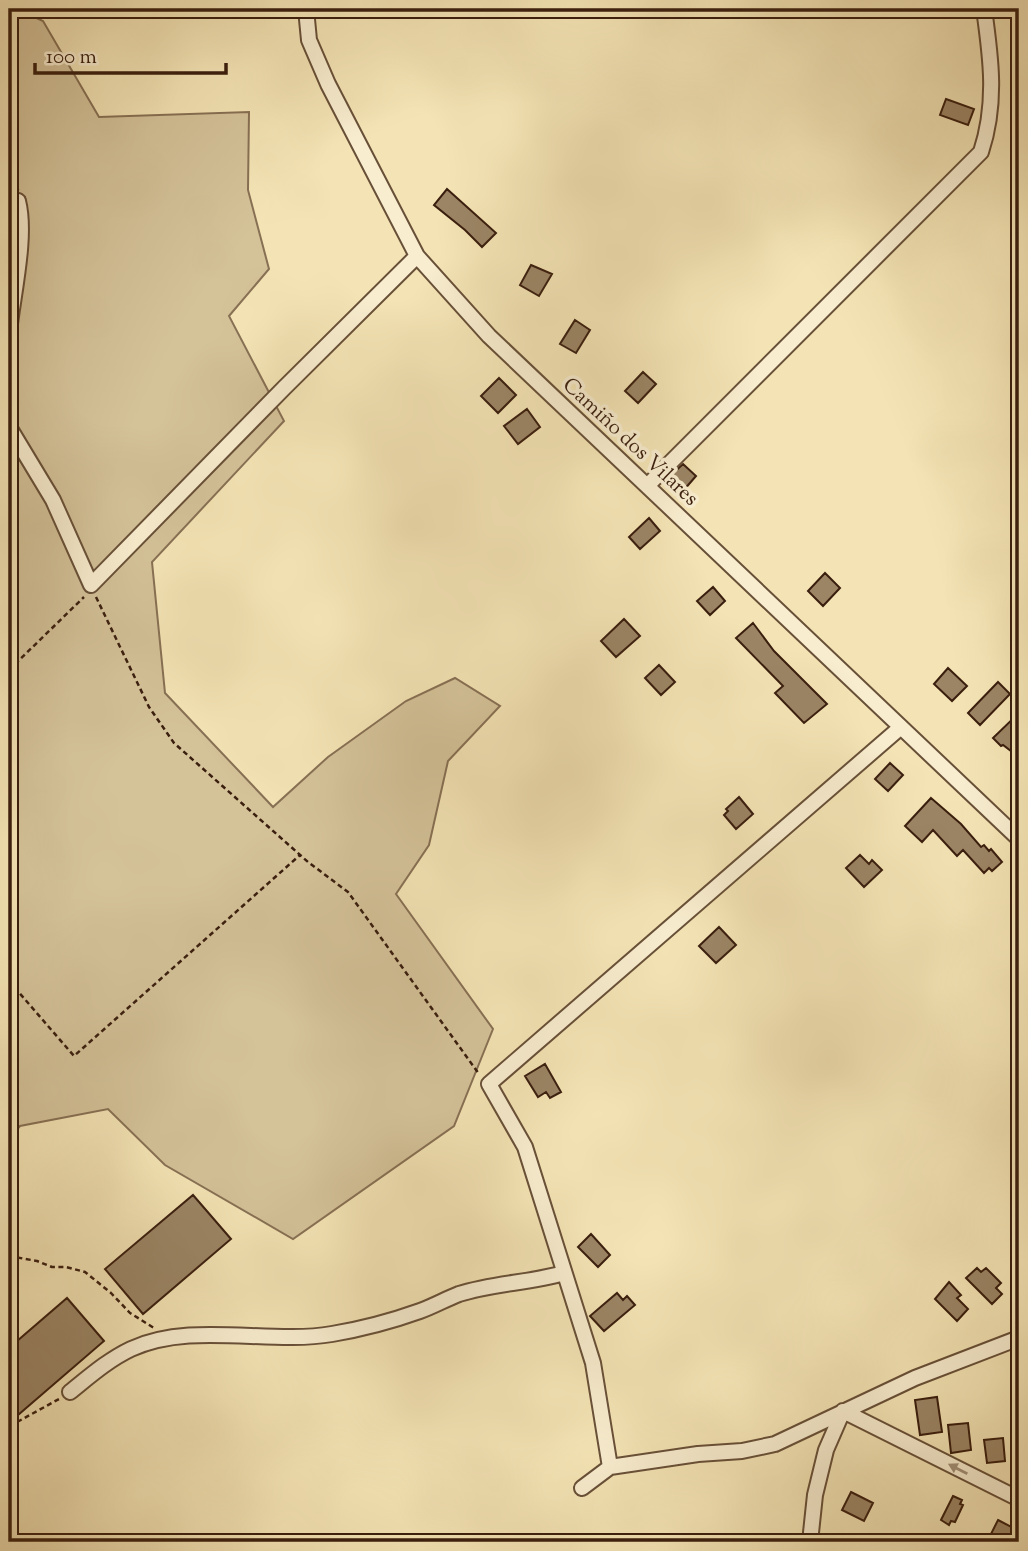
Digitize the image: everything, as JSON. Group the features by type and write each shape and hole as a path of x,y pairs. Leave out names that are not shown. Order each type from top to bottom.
{"street":[{"name":"Camiño dos Vilares","path":"306,9 309,40 328,84 417,256 489,336 1019,839"},
{"path":"648,485 981,152 992,107 992,77 984,9"},
{"path":"9,332 18,264 21,211 18,201"},
{"path":"9,427 53,500 91,585 417,256"},
{"path":"610,1467 593,1363 525,1147 489,1084 901,727"},
{"path":"70,1392 106,1363 133,1348 178,1336 320,1336 409,1314 458,1295 505,1283 533,1282 564,1273"},
{"path":"582,1488 610,1467 698,1454 742,1451 775,1444 915,1378 1019,1338"},
{"path":"844,1411 1019,1499"},
{"path":"810,1542 815,1495 826,1450 844,1411"}],"path":[{"path":"9,131 16,152 18,201"},
{"path":"9,670 76,604 91,585 149,707 174,743 300,855 348,892 478,1073 489,1084"},
{"path":"9,981 74,1056 300,855"},
{"path":"9,1256 85,1272 130,1313 153,1328"},
{"path":"9,1418 19,1421 70,1392"}],"shaded area":[{"path":"9,9 17,9 43,21 99,117 249,112 248,190 269,269 229,316 284,421 152,562 165,693 273,807 328,757 406,701 455,678 500,706 448,761 429,845 396,894 493,1029 454,1126 293,1239 165,1165 108,1109 20,1126 9,1139"}],"building":[{"path":"946,99 974,109 968,125 940,115"},
{"path":"447,189 496,233 482,247 434,205"},
{"path":"531,265 552,274 539,296 520,285"},
{"path":"575,320 590,330 576,353 560,344"},
{"path":"643,372 656,384 638,403 625,391"},
{"path":"499,378 516,395 498,413 481,396"},
{"path":"527,409 540,427 518,444 504,426"},
{"path":"683,464 696,476 683,491 668,478"},
{"path":"649,518 660,531 640,549 629,537"},
{"path":"825,573 840,588 823,606 808,591"},
{"path":"713,587 725,601 710,615 697,601"},
{"path":"624,619 640,636 616,657 601,641"},
{"path":"753,623 774,651 827,704 804,723 775,693 783,686 736,638"},
{"path":"659,665 675,682 661,695 645,678"},
{"path":"948,668 967,686 952,701 934,684"},
{"path":"998,682 1010,694 980,725 968,713"},
{"path":"1019,713 1019,730 1015,735 1019,740 1019,753 1001,746 993,738"},
{"path":"890,763 903,775 888,791 875,779"},
{"path":"739,797 753,814 736,829 724,815 728,811 726,809"},
{"path":"931,798 961,824 981,847 984,845 989,851 991,849 1002,862 992,871 989,868 984,873 963,850 957,856 933,830 922,842 905,826"},
{"path":"860,855 869,864 872,860 882,870 864,887 846,868"},
{"path":"719,927 736,945 716,963 699,946"},
{"path":"545,1064 561,1092 550,1098 546,1092 538,1097 525,1076"},
{"path":"193,1195 231,1239 143,1314 105,1269"},
{"path":"591,1234 610,1255 598,1267 578,1247"},
{"path":"977,1268 981,1272 986,1268 1001,1283 996,1288 1002,1294 992,1304 966,1278"},
{"path":"949,1282 961,1295 957,1298 968,1309 957,1321 935,1299"},
{"path":"617,1293 623,1300 627,1296 635,1305 604,1331 590,1316"},
{"path":"67,1298 104,1341 18,1415 9,1404 9,1348"},
{"path":"937,1397 942,1432 920,1435 915,1400"},
{"path":"968,1423 971,1450 951,1453 948,1425"},
{"path":"1003,1438 1005,1461 987,1463 984,1440"},
{"path":"851,1492 873,1503 864,1521 842,1510"},
{"path":"953,1496 962,1500 960,1504 963,1505 955,1522 951,1521 949,1525 941,1520"},
{"path":"998,1520 1019,1531 1015,1542 987,1542"}]}
